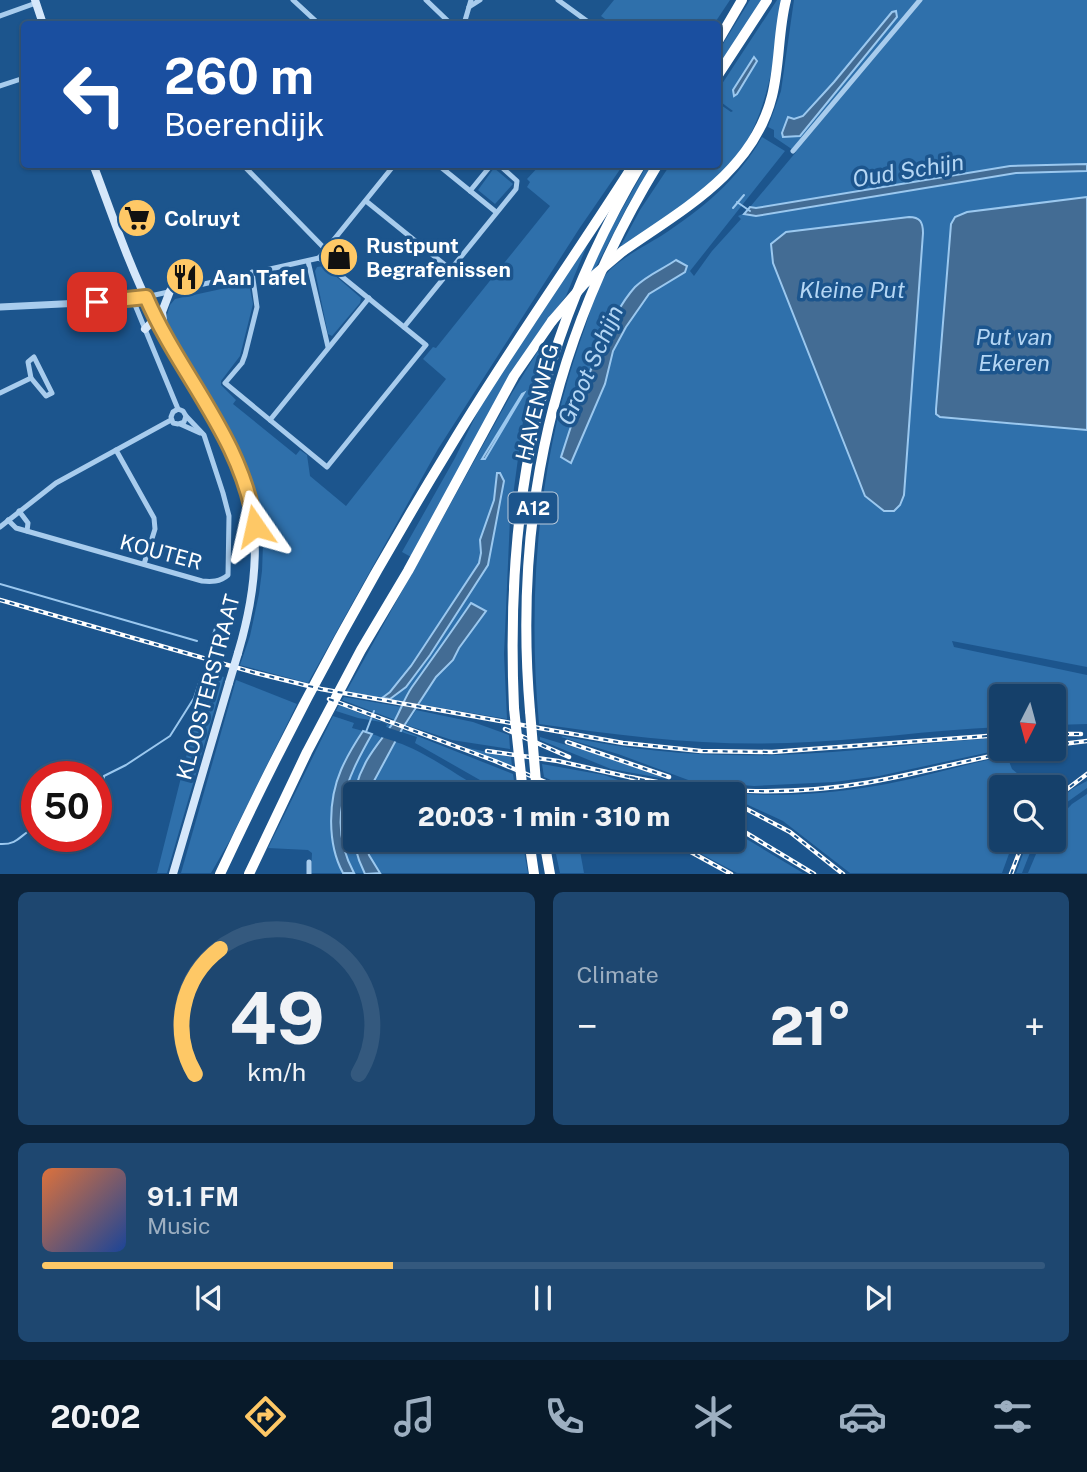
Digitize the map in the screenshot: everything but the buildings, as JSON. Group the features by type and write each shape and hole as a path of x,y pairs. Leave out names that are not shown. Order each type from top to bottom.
{"highway":[{"path":"721,36 742,0"},
{"path":"721,70 767,0"},
{"path":"249,873 307,752 361,650 514,376 552,321 584,284 623,251 708,192 737,162 756,134 775,84 786,0"},
{"path":"220,873 288,735 382,561 476,405 631,168"},
{"name":"HAVENWEG","path":"522,782 514,708 512,629 516,536 523,477 535,420 566,317 607,225 639,168"},
{"name":"HAVENWEG","path":"536,782 527,630 533,506 549,420 566,358 592,288 619,232 656,168"},
{"path":"531,852 534,873"},
{"path":"546,852 550,873"}],"main road":[{"path":"36,1 42,21"},
{"name":"KLOOSTERSTRAAT","path":"95,168 146,297 165,335 231,447 243,474 252,509 256,542 255,575 249,613 173,873"},
{"path":"165,335 162,312 170,291"},
{"path":"145,329 150,324 159,323"}],"street":[{"path":"293,0 315,21"},
{"path":"426,0 448,21"},
{"path":"467,21 470,3 480,0"},
{"path":"558,0 588,21"},
{"path":"793,151 920,0"},
{"path":"0,16 36,1"},
{"path":"0,86 21,79"},
{"path":"246,168 326,250"},
{"path":"0,307 133,300 319,258 392,168"},
{"path":"442,168 496,212"},
{"path":"470,191 489,168"},
{"path":"404,327 516,189 518,183 502,168"},
{"path":"366,201 450,269"},
{"path":"252,272 257,307 245,355 225,383 327,467 426,345 319,258"},
{"path":"308,261 328,347"},
{"path":"270,419 369,298"},
{"path":"133,300 178,409 186,416 185,421 180,424"},
{"path":"34,357 52,393 46,396 31,378 28,362 34,357"},
{"path":"0,393 31,378"},
{"path":"172,421 172,413 178,409"},
{"name":"KOUTER","path":"8,520 16,528 202,581 224,579 228,575 229,516 204,435 186,416"},
{"path":"0,527 55,483 172,421 204,435"},
{"path":"116,450 154,518 155,529 144,564"},
{"path":"19,511 28,523 27,531"},
{"path":"309,862 309,873"}],"shaded area":[{"path":"614,0 730,0 716,21 608,21 601,16"},
{"path":"750,0 762,0 721,62 721,47"},
{"path":"777,0 783,0 770,80 763,105 741,151 725,172 704,192 619,249 640,210 668,168 721,168 721,105 733,111 721,102 721,85"},
{"path":"794,0 1087,0 1087,164 1010,166 908,183 905,191 1016,173 1087,171 1087,197 967,212 955,217 951,224 936,409 951,419 1087,430 1087,667 952,641 954,647 1087,675 1087,724 1066,725 1066,684 989,684 989,728 757,744 632,736 539,724 534,626 546,479 567,383 595,297 605,276 615,265 676,226 718,192 742,167 762,137 785,151 690,271 694,276 741,219 738,216 756,208 750,207 796,152 774,137 774,130 768,127 781,91","holes":["909,217 923,233 904,495 894,511 884,511 786,232","650,276 663,284 649,294 636,311 613,351 605,384 571,463 589,389 619,311 633,291"]},
{"path":"494,168 513,184 495,204 478,190"},
{"path":"537,168 621,168 438,449 308,683 240,665 250,636 262,571 263,545 257,496 239,448 168,324 166,318 170,305 175,299 249,283 253,304 240,356 221,381 221,385 236,400 233,404 296,455 300,450 307,455 310,476 346,506 446,379 423,359 433,347 436,348 550,206 527,187 530,182 527,179"},
{"path":"645,168 651,168 628,205 596,267 589,274"},
{"path":"588,243 566,296 536,336 411,557 402,552 455,458 483,401"},
{"path":"324,266 361,298 360,303 332,336 328,334 315,271 317,267"},
{"path":"541,346 545,352 524,414 510,518 504,654 507,719 346,692 512,393"},
{"path":"216,675 224,677 167,873 157,873 204,679"},
{"path":"236,680 297,704 211,873 181,873"},
{"path":"344,697 402,707 395,720 342,700"},
{"path":"339,705 382,722 336,711"},
{"path":"416,710 473,722 509,735 510,749 452,740 406,725"},
{"path":"333,716 354,723 352,728 363,731 343,765 332,808 334,849 343,873 311,873 312,853 308,850 268,848"},
{"path":"387,724 513,774 514,782 483,782 415,743 417,737 386,727"},
{"path":"372,734 381,737 360,782 348,782"},
{"path":"540,737 666,779 611,769 540,740"},
{"path":"561,737 642,749 722,755 804,754 989,739 989,752 879,776 834,782 754,786 745,785 745,782 691,781 618,754"},
{"path":"396,742 422,753 469,782 373,782"},
{"path":"468,750 511,757 512,766"},
{"path":"989,760 1009,761 1012,769 1019,775 989,775 989,852 1010,852 1002,873 850,873 783,821 745,804 745,794 794,795 835,792 892,783"},
{"path":"542,764 604,775 624,782 555,782 544,777"},
{"path":"1087,781 1087,788 1066,803 1066,794"},
{"path":"1087,794 1087,873 1028,873 1037,852 1066,852 1066,810"},
{"path":"343,801 343,843 341,836"},
{"path":"745,838 803,873 737,873 698,852 745,852"},
{"path":"357,852 365,873 354,873 346,854"},
{"path":"368,852 524,852 528,873 380,873"},
{"path":"556,852 580,852 584,873 560,873"},
{"path":"1024,852 1030,852 1022,873 1016,873"}],"water":[{"path":"896,11 897,17 800,136 783,137 788,117 794,119 803,116 892,12"},
{"path":"754,57 757,61 734,96 733,90"},
{"path":"1087,164 1087,171 1016,173 756,216 744,214 750,207 1010,166"},
{"name":"Put van Ekeren","path":"1087,197 1087,430 940,417 936,414 936,409 951,224 955,217 967,212"},
{"name":"Kleine Put","path":"909,217 920,221 923,233 904,495 894,511 884,511 865,496 773,263 771,244 786,232"},
{"path":"676,260 687,266 685,272 649,294 613,351 605,384 571,463 561,457 601,344 612,322 635,287"},
{"path":"524,393 485,459 482,459 522,394"},
{"path":"497,473 500,473 504,481 488,565 406,687 390,699 382,698 411,666 479,563 480,540 494,500"},
{"path":"471,603 486,611 453,660 436,677 402,729 373,782 358,782 370,755 395,720 410,691"},
{"path":"363,731 372,734 348,782 343,782 341,836 343,852 345,852 354,873 343,873 334,849 331,822 337,782"},
{"path":"357,852 368,852 380,873 365,874"}],"pier":[{"path":"387,724 386,727 404,733 400,743 378,736"}],"waterway":[{"name":"Oud Schijn","path":"733,208 744,195"},
{"name":"Oud Schijn","path":"737,202 750,211"},
{"path":"0,584 197,641"},
{"path":"207,654 216,625 221,621 232,623"},
{"path":"112,772 170,736 194,698 201,677"},
{"path":"366,732 374,711"},
{"path":"0,844 7,844 21,837"}],"railway":[{"path":"0,600 321,689 623,743 701,751 772,752 989,736"},
{"path":"329,699 545,782"},
{"path":"505,729 569,757"},
{"path":"1066,734 1081,734"},
{"path":"1066,744 1087,741"},
{"path":"567,742 669,777"},
{"path":"487,751 558,761 638,779"},
{"path":"630,777 688,787 747,791 806,790 885,779 989,757"},
{"path":"1066,790 1087,774"},
{"path":"745,808 790,832 843,874"},
{"path":"745,832 814,874"},
{"path":"691,852 731,874"},
{"path":"1011,874 1019,852"}],"place":[{"name":"Colruyt","path":"137,218"},
{"name":"Rustpunt Begrafenissen","path":"339,257"},
{"name":"Aan Tafel","path":"185,277"}],"route":[{"path":"97,302 146,297 165,335 231,447 248,491 255,526"}],"water label":[{"name":"Groot Schijn","path":"590,365"}]}
